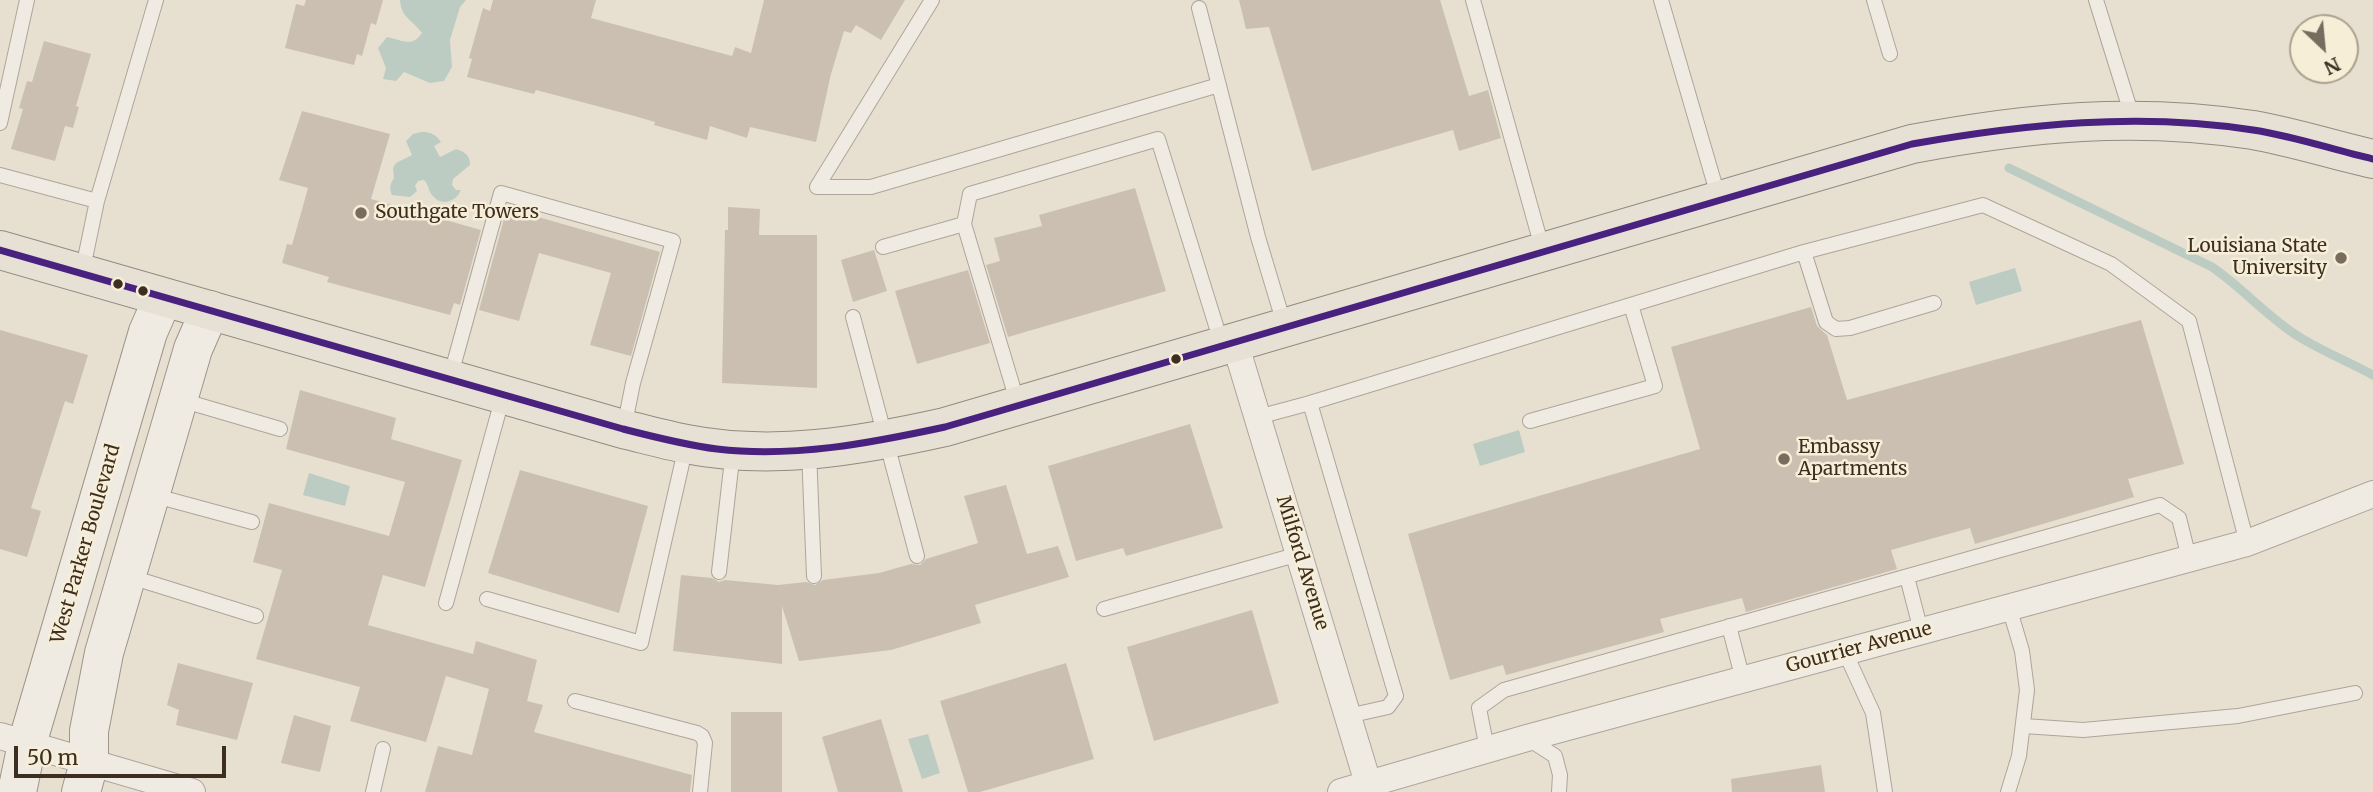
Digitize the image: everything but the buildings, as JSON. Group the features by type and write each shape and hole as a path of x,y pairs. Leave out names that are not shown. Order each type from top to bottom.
{"main road":[{"path":"0,250 624,429 686,444 733,450 809,450 886,440 945,427 1912,144 1982,131 2050,123 2133,119 2255,131 2373,159"}],"street":[{"name":"West Parker Boulevard","path":"17,792 13,740 148,332 163,298"},
{"path":"85,777 89,731 104,653 193,349 210,310"},
{"name":"Milford Avenue","path":"1229,345 1258,417 1368,783"},
{"name":"Gourrier Avenue","path":"1341,792 1527,738 2247,543 2373,494"},
{"path":"13,740 85,777 192,792"}],"lane":[{"path":"0,123 27,0"},
{"path":"82,274 97,201 156,0"},
{"path":"932,0 817,187 871,187 1219,85"},
{"path":"1473,0 1543,252"},
{"path":"1661,0 1719,200"},
{"path":"1874,0 1890,54"},
{"path":"2096,0 2133,119"},
{"path":"1199,8 1258,237 1286,328"},
{"path":"1018,404 964,224 970,194 1158,139 1229,345"},
{"path":"0,175 97,201"},
{"path":"450,379 501,193 660,238 673,242 633,383 624,429"},
{"path":"1258,417 1804,252 1983,205 2111,264 2189,321 2247,543"},
{"path":"883,247 964,224"},
{"path":"1804,252 1826,322 1836,329 1850,328 1934,303"},
{"path":"1530,421 1654,386 1630,305"},
{"path":"853,317 917,556"},
{"path":"446,603 503,394"},
{"path":"179,399 280,429"},
{"path":"1310,403 1396,695 1388,707 1348,716"},
{"path":"487,599 641,643 686,444"},
{"path":"719,572 733,450"},
{"path":"809,450 814,576"},
{"path":"151,494 252,522"},
{"path":"1487,749 1479,708 1504,690 2160,505 2179,518 2189,558"},
{"path":"1104,609 1299,554"},
{"path":"127,575 256,616"},
{"path":"1907,576 1921,631"},
{"path":"2008,792 2019,756 2027,690 2022,651 2009,607"},
{"path":"1729,626 1743,680"},
{"path":"1844,652 1873,713 1885,792"},
{"path":"2024,726 2083,730 2238,716 2355,693"},
{"path":"575,701 702,736 705,743 700,792"},
{"path":"1527,738 1555,756 1560,775 1559,792"},
{"path":"373,792 383,749"}],"shaded area":[{"path":"400,0 466,0 460,7 450,40 452,67 444,81 430,83 404,72 396,81 383,79 386,68 378,48 387,37 410,42 422,33 405,15"},
{"path":"413,134 433,134 441,142 434,146 440,157 456,149 468,156 470,165 453,179 452,185 456,190 461,190 448,202 436,199 424,180 418,181 415,186 417,191 410,197 392,195 390,188 394,178 393,168 396,163 412,155 406,141"},
{"path":"2015,268 2022,291 1976,305 1969,282"},
{"path":"1519,430 1525,452 1480,466 1473,444"},
{"path":"309,473 350,486 345,506 303,495"},
{"path":"928,734 940,773 922,779 908,739"}],"waterway":[{"path":"2009,168 2212,267 2289,330 2373,375"}],"transit line":[{"path":"0,250 623,429 705,447 775,452 861,443 945,427 1912,144 2039,126 2125,121 2168,122 2268,133 2373,159"}],"place":[{"name":"Southgate Towers","path":"361,213"},
{"name":"Louisiana State University","path":"2341,258"},
{"name":"Embassy Apartments","path":"1784,459"}]}
